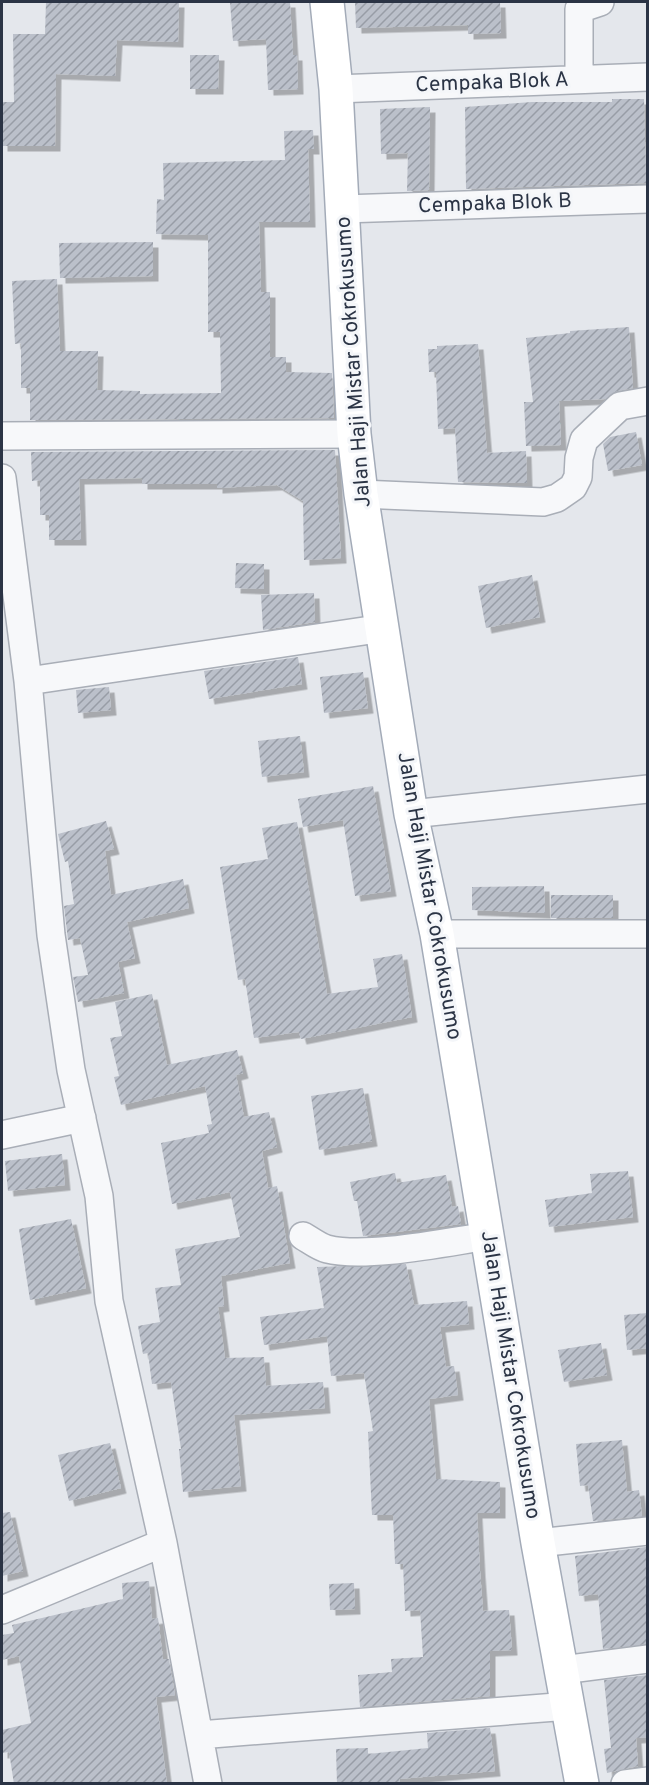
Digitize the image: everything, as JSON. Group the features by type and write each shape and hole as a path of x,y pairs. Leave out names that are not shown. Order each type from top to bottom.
{"main road":[{"name":"Jalan Haji Mistar Cokrokusumo","path":"327,2 336,89 354,435 361,494 384,628 411,814 437,934 538,1544 582,1784"}],"street":[{"path":"579,79 586,4"},
{"name":"Cempaka Blok A","path":"336,89 648,77"},
{"name":"Cempaka Blok B","path":"343,209 648,199"},
{"path":"361,494 543,502 557,498 573,487 578,477 579,458 584,440 620,406 648,401"},
{"path":"2,436 354,435"},
{"path":"2,478 28,681 51,935 71,1070 99,1196 109,1301 163,1544 208,1784"},
{"path":"28,681 384,628"},
{"path":"411,814 648,789"},
{"path":"437,934 648,934"},
{"path":"2,1135 82,1118"},
{"path":"303,1236 327,1249 360,1251 392,1250 488,1236"},
{"path":"538,1544 648,1531"},
{"path":"2,1610 163,1544"},
{"path":"562,1670 648,1659"},
{"path":"199,1735 569,1706"},
{"path":"625,1784 648,1781"}],"building":[{"path":"46,2 179,2 178,42 117,40 115,76 56,74 55,146 2,146 2,102 14,102 13,34 45,34"},
{"path":"230,2 290,2 293,55 297,55 298,89 268,90 266,39 233,41"},
{"path":"355,2 500,2 501,33 468,34 468,25 356,28"},
{"path":"190,55 219,55 218,89 190,89"},
{"path":"612,99 644,99 646,183 466,189 465,107 532,102 612,102"},
{"path":"430,107 429,190 407,191 408,153 381,154 380,109"},
{"path":"313,130 314,149 308,149 310,222 259,222 261,292 270,292 270,357 286,357 286,372 332,373 334,418 30,420 30,388 21,388 21,343 15,344 12,281 57,279 60,351 98,351 97,390 140,391 140,394 221,393 220,332 208,332 208,235 156,234 157,199 164,200 163,163 285,160 284,131"},
{"path":"153,242 153,276 60,278 59,243"},
{"path":"629,327 633,388 617,391 605,399 559,401 561,445 526,446 524,402 533,402 526,338 570,333 570,331"},
{"path":"478,344 487,453 526,451 527,483 458,482 455,428 438,429 436,372 429,372 428,349 437,349 437,346"},
{"path":"636,432 642,465 608,471 603,444 610,437"},
{"path":"335,450 341,558 304,560 303,501 277,485 217,488 217,484 142,484 142,478 79,479 81,540 49,540 49,515 40,515 40,480 32,481 31,452"},
{"path":"236,563 264,564 264,589 235,588"},
{"path":"532,575 540,617 486,628 478,586"},
{"path":"314,593 315,622 263,630 261,595"},
{"path":"298,657 302,684 209,699 204,671"},
{"path":"363,672 368,708 324,713 320,677"},
{"path":"109,687 111,710 78,713 76,690"},
{"path":"300,736 304,772 262,777 258,741"},
{"path":"373,786 391,891 355,896 343,820 303,827 298,799"},
{"path":"106,821 114,849 105,851 111,895 183,879 189,908 127,922 135,958 118,962 124,993 78,1002 73,977 88,975 80,938 68,940 64,906 74,904 68,861 65,862 58,834"},
{"path":"297,822 327,994 378,987 373,959 402,954 412,1017 301,1039 299,1032 254,1038 245,979 238,980 220,867 268,859 262,828"},
{"path":"544,886 545,913 472,910 472,887"},
{"path":"551,895 613,895 613,918 551,918"},
{"path":"152,994 167,1065 237,1050 243,1073 236,1075 244,1117 269,1112 277,1147 262,1151 268,1188 277,1186 290,1263 221,1276 224,1306 218,1307 225,1358 264,1357 266,1386 323,1382 325,1408 234,1415 241,1486 183,1492 179,1449 181,1449 171,1382 152,1384 148,1353 143,1354 138,1326 160,1322 155,1288 181,1285 175,1249 240,1237 230,1192 172,1204 161,1143 209,1133 207,1125 212,1124 205,1086 121,1105 114,1077 119,1076 110,1038 122,1036 115,1002"},
{"path":"363,1088 372,1141 319,1150 311,1096"},
{"path":"62,1154 65,1185 8,1191 5,1161"},
{"path":"628,1171 633,1217 549,1227 545,1200 592,1193 590,1174"},
{"path":"395,1173 397,1183 446,1175 452,1207 458,1206 461,1224 363,1236 357,1201 354,1201 350,1182"},
{"path":"71,1219 86,1288 30,1300 19,1229"},
{"path":"406,1264 414,1305 467,1301 469,1324 440,1327 446,1367 454,1366 458,1395 429,1399 436,1479 500,1482 500,1513 477,1513 480,1571 483,1611 509,1610 512,1650 490,1651 490,1696 360,1707 358,1675 392,1672 391,1659 423,1657 420,1610 405,1611 403,1564 395,1564 393,1515 372,1515 368,1432 373,1431 364,1373 331,1376 327,1336 264,1345 260,1317 324,1308 317,1267"},
{"path":"648,1313 648,1348 627,1350 624,1315"},
{"path":"601,1343 607,1375 564,1382 558,1350"},
{"path":"622,1440 627,1492 639,1490 642,1516 593,1521 588,1485 580,1486 576,1444"},
{"path":"110,1443 121,1488 69,1501 58,1455"},
{"path":"10,1512 23,1571 2,1576 2,1513"},
{"path":"646,1547 648,1644 603,1649 598,1594 579,1596 575,1556"},
{"path":"149,1581 152,1619 158,1618 163,1659 169,1659 175,1695 156,1697 167,1784 14,1784 9,1752 2,1753 2,1730 31,1723 19,1656 2,1660 2,1635 14,1633 12,1625 123,1599 122,1583"},
{"path":"354,1583 355,1609 330,1610 329,1584"},
{"path":"648,1675 648,1737 636,1738 638,1766 607,1773 604,1749 611,1748 604,1680"},
{"path":"490,1728 495,1771 399,1779 400,1784 337,1784 336,1749 368,1748 368,1754 428,1748 427,1733"}]}
